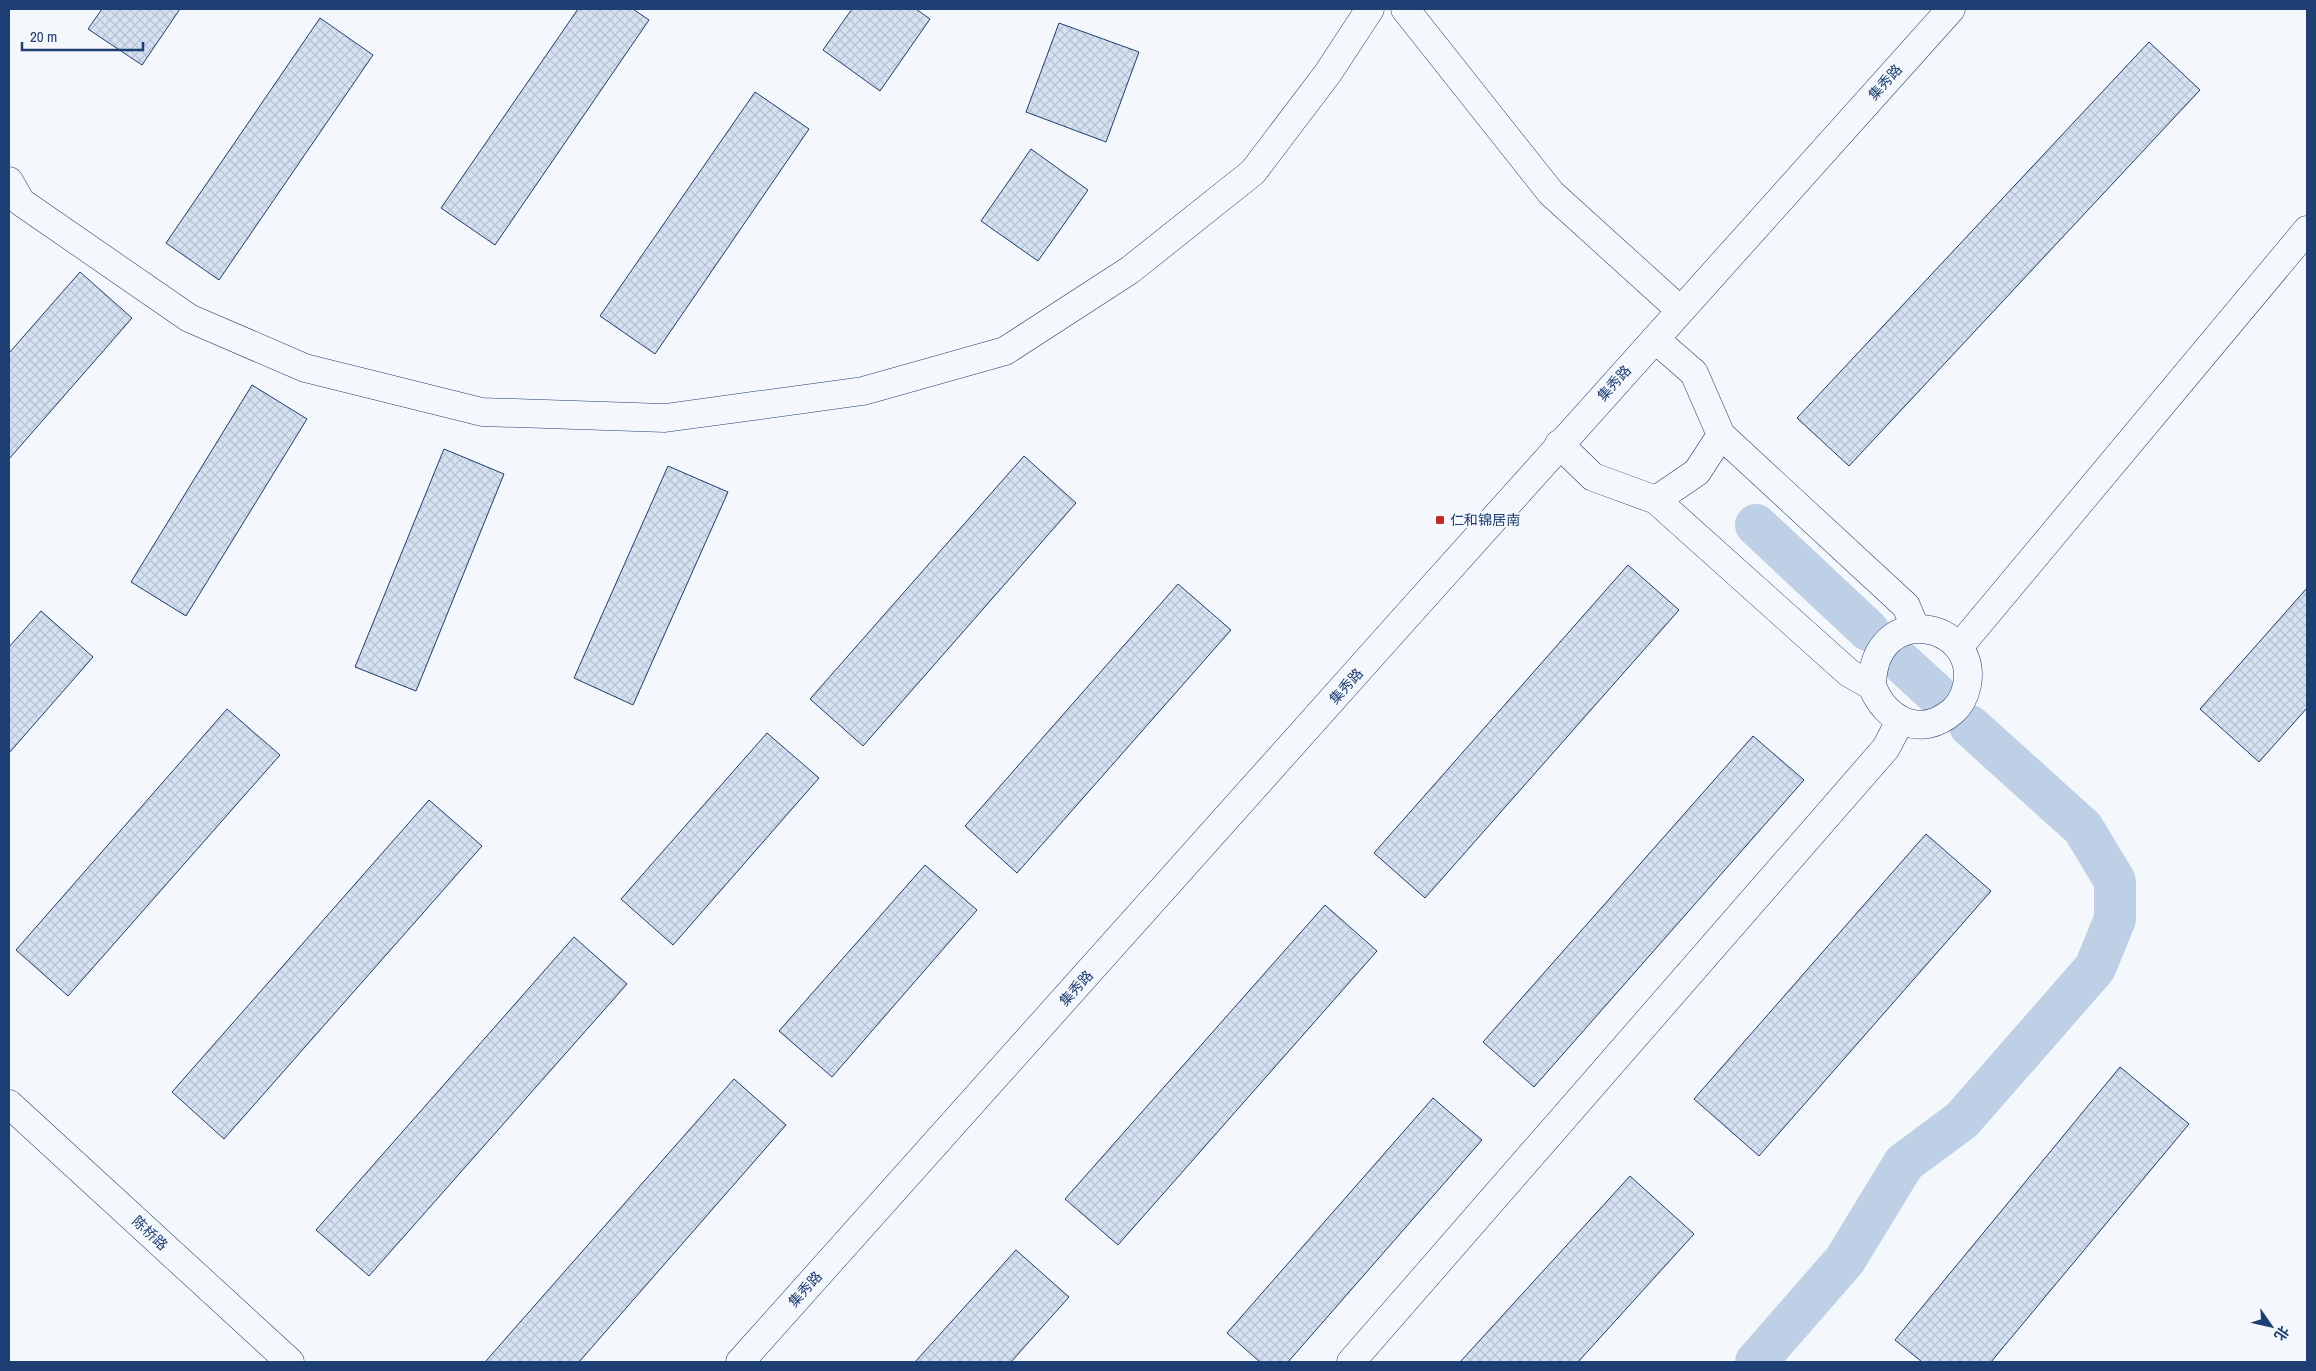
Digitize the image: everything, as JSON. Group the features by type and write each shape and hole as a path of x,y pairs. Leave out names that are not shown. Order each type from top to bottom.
{"street":[{"path":"9,181 21,202 189,318 305,368 482,412 675,417 863,391 1005,351 1130,270 1253,172 1328,73 1370,9"},
{"path":"1405,9 1551,192 1680,310"},
{"name":"集秀路","path":"740,1362 1374,655 1559,444 1951,9"},
{"path":"1959,647 2307,230"},
{"path":"1654,339 1694,373 1721,434 1906,606 1916,629"},
{"path":"1656,500 1697,472 1721,434"},
{"path":"1559,444 1592,477 1656,500 1850,673 1872,686"},
{"path":"1916,629 1932,630 1947,636 1959,647 1966,662 1968,678 1965,694 1957,708 1945,718 1931,724 1916,725 1900,721 1888,712 1878,700 1872,686 1873,670 1877,655 1887,642 1900,632 1916,629"},
{"path":"1351,1362 1886,748 1900,721"},
{"name":"陈桥路","path":"9,1104 290,1362"}],"building":[{"path":"102,9 180,9 142,65 88,29"},
{"path":"578,9 633,9 649,20 495,245 441,208"},
{"path":"852,9 916,9 930,19 880,91 823,50"},
{"path":"320,18 373,55 219,280 166,243"},
{"path":"1059,23 1139,52 1106,142 1026,112"},
{"path":"2149,42 2200,90 1849,466 1797,418"},
{"path":"755,92 809,129 655,354 600,316"},
{"path":"1031,149 1088,190 1038,261 981,221"},
{"path":"80,272 132,318 9,459 9,353"},
{"path":"252,385 307,419 186,616 131,582"},
{"path":"444,449 504,474 416,691 355,667"},
{"path":"1024,456 1076,503 863,746 810,699"},
{"path":"668,466 728,492 633,705 574,678"},
{"path":"1628,565 1679,610 1425,898 1374,853"},
{"path":"1178,584 1231,630 1017,873 965,826"},
{"path":"2307,588 2307,708 2259,762 2200,709"},
{"path":"41,611 93,657 9,753 9,647"},
{"path":"227,709 280,755 68,996 16,950"},
{"path":"767,733 819,778 673,945 621,899"},
{"path":"1753,736 1804,780 1534,1087 1483,1042"},
{"path":"429,800 482,846 224,1139 172,1092"},
{"path":"1926,834 1991,891 1759,1156 1694,1099"},
{"path":"925,865 977,910 832,1077 779,1031"},
{"path":"1325,905 1377,951 1118,1245 1065,1199"},
{"path":"574,937 627,984 369,1276 316,1230"},
{"path":"2120,1067 2189,1124 1991,1362 1922,1362 1895,1340"},
{"path":"734,1079 786,1125 579,1362 485,1362"},
{"path":"1433,1098 1482,1140 1288,1362 1260,1362 1227,1333"},
{"path":"1630,1176 1694,1234 1578,1362 1460,1362"},
{"path":"1016,1250 1069,1297 1011,1362 915,1362"}],"waterway":[{"path":"1756,525 1868,630"},
{"path":"1900,661 1937,695"},
{"path":"1756,1362 1845,1260 1904,1163 1962,1120 2095,968 2115,919 2115,881 2083,828 1970,726"}],"place":[{"name":"仁和锦居南","path":"1440,520"}]}
